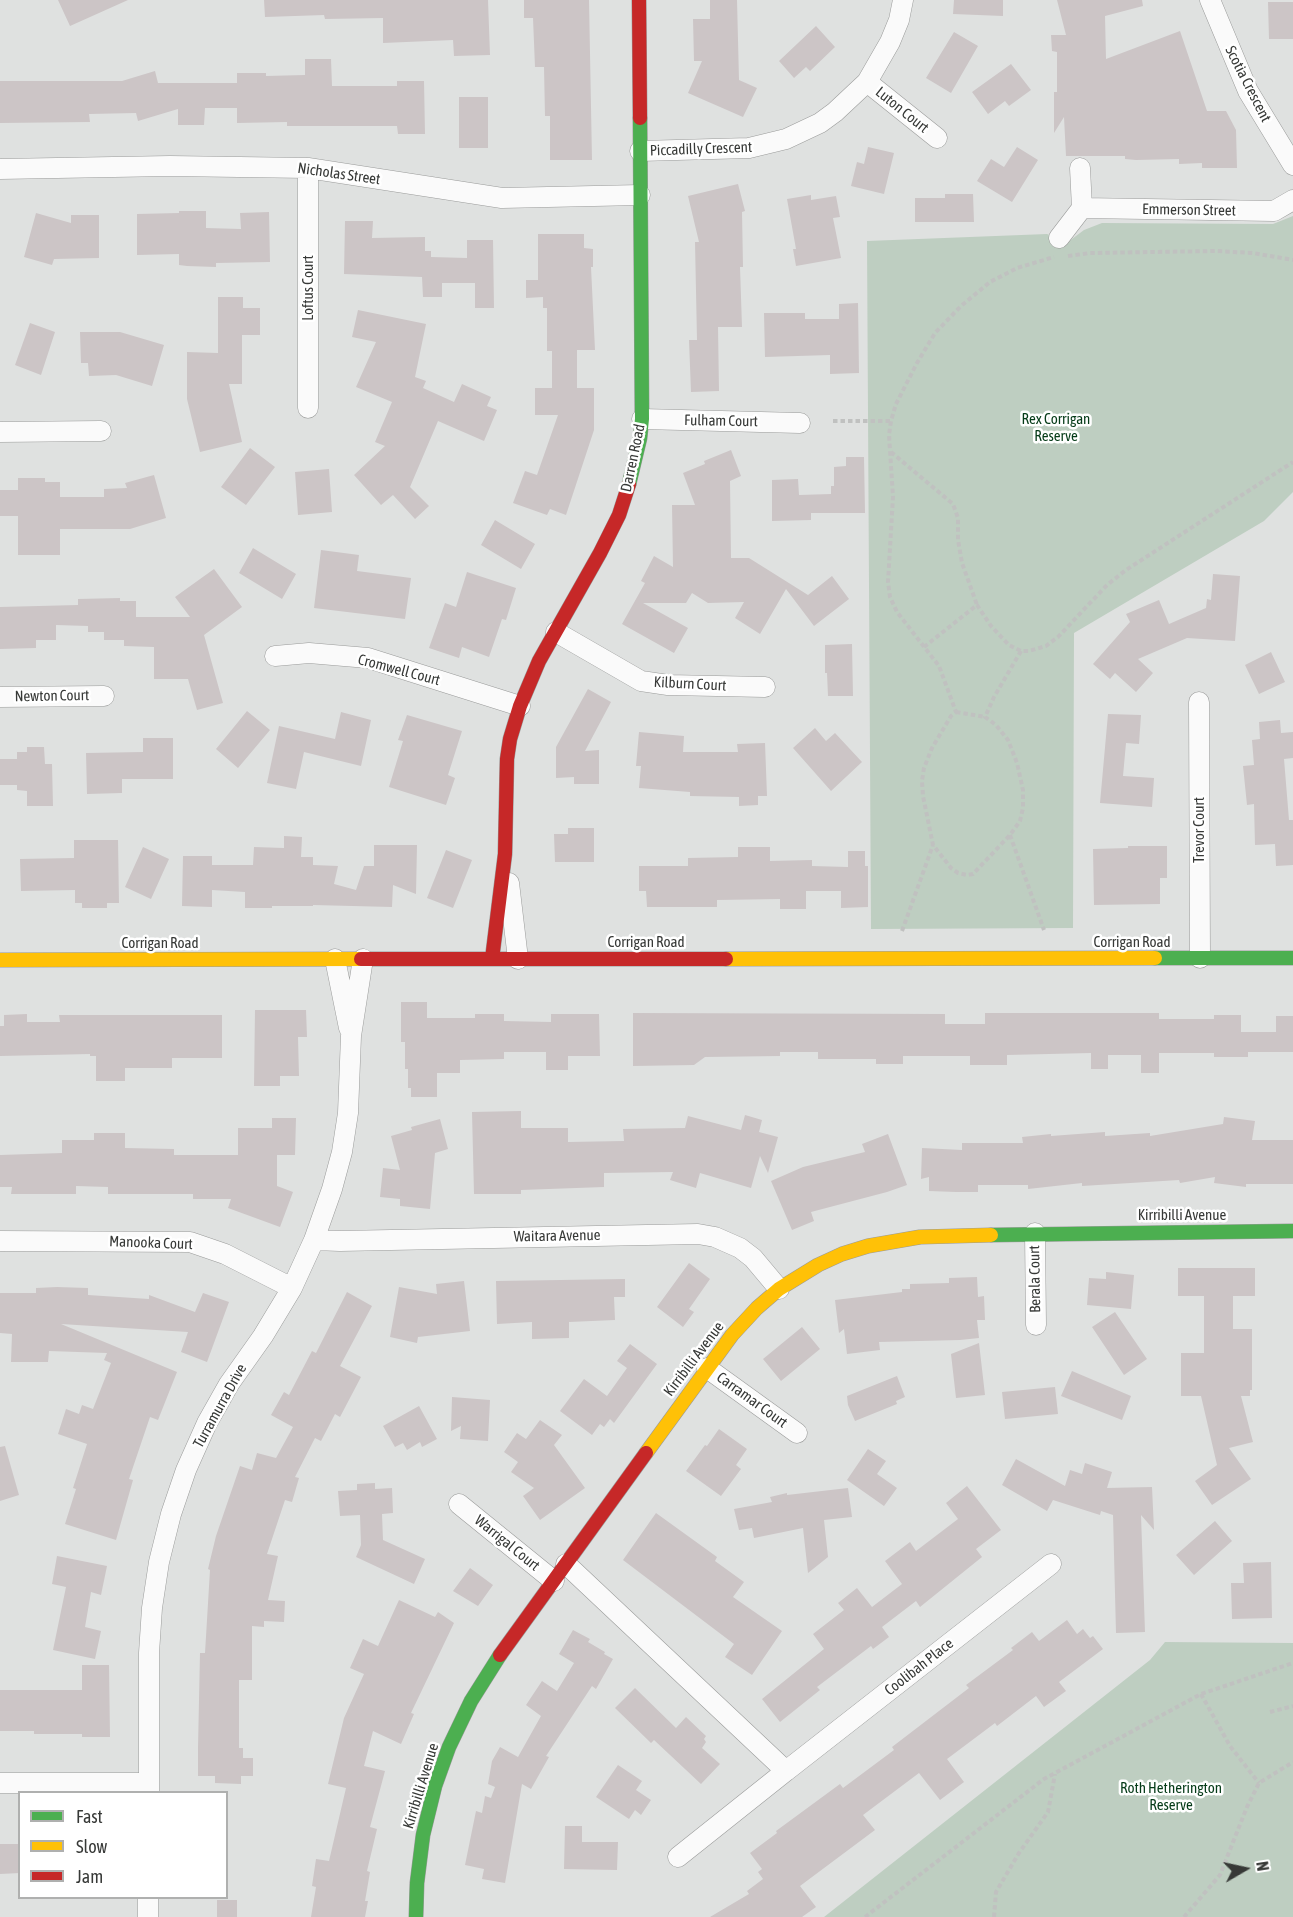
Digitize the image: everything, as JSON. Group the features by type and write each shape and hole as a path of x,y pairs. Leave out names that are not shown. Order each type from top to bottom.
{"street":[{"name":"Darren Road","path":"492,959 506,854 507,759 520,706 539,661 620,514 632,477 640,438 642,419 639,0"},
{"name":"Piccadilly Crescent","path":"640,151 749,148 786,139 820,123 867,82 890,42 899,20 903,0"},
{"name":"Scotia Crescent","path":"1210,0 1248,91 1293,165"},
{"name":"Luton Court","path":"867,82 937,138"},
{"name":"Nicholas Street","path":"0,169 170,166 308,168 502,198 640,195"},
{"name":"Loftus Court","path":"308,168 308,408"},
{"path":"1059,238 1082,208 1080,168"},
{"name":"Emmerson Street","path":"1082,208 1274,211 1293,201"},
{"name":"Fulham Court","path":"642,419 800,423"},
{"path":"0,432 101,431"},
{"name":"Kilburn Court","path":"555,632 641,681 668,685 765,687"},
{"name":"Cromwell Court","path":"275,656 309,653 368,658 520,706"},
{"name":"Newton Court","path":"0,697 104,696"},
{"name":"Trevor Court","path":"1199,702 1200,958"},
{"name":"Darren Road","path":"506,854 518,959"},
{"name":"Corrigan Road","path":"0,960 1293,958"},
{"name":"Turramurra Drive","path":"336,959 351,1036"},
{"name":"Turramurra Drive","path":"149,1788 149,1653 152,1608 159,1562 171,1514 186,1470 207,1423 229,1384 263,1336 292,1288 314,1240 342,1152 351,1082 351,1036 363,959"},
{"name":"Kirribilli Avenue","path":"416,1917 417,1883 423,1835 435,1786 449,1747 471,1701 493,1665 707,1368 732,1335 757,1308 779,1289 818,1265 868,1246 920,1237 1035,1233 1293,1231"},
{"name":"Berala Court","path":"1035,1233 1036,1326"},
{"name":"Waitara Avenue","path":"314,1240 698,1234 729,1242 740,1248 753,1258 779,1289"},
{"name":"Manooka Court","path":"0,1241 190,1242 225,1254 292,1288"},
{"name":"Carramar Court","path":"707,1368 797,1433"},
{"name":"Warrigal Court","path":"459,1504 554,1581"},
{"path":"566,1564 786,1771"},
{"name":"Coolibah Place","path":"678,1857 1051,1564"},
{"path":"0,1783 149,1788"},
{"path":"148,1899 148,1917"}],"path":[{"path":"956,712 939,666 897,612 890,597 888,582 893,496 889,435 891,421 896,404 935,333 961,306 990,282 1017,268 1053,257 1156,251 1225,251 1293,260"},
{"path":"833,421 891,421"},
{"path":"890,452 952,504 958,518 958,540 962,563 977,605 991,626 1009,645 1021,651 1046,646 1058,638 1107,585 1126,570 1293,462"},
{"path":"924,647 977,605"},
{"path":"985,717 1021,651"},
{"path":"956,712 985,717 996,725 1008,740 1023,790 1023,808 1020,821 1010,835 973,874 968,875 958,873 951,868 933,845 922,781 924,768 951,716 956,712"},
{"path":"1010,835 1044,930"},
{"path":"902,931 933,845"},
{"path":"865,1917 1044,1779 1201,1694 1293,1663"},
{"path":"1201,1694 1230,1746 1259,1783"},
{"path":"1270,1712 1293,1706"},
{"path":"1184,1917 1220,1875 1259,1783 1293,1762"},
{"path":"994,1917 996,1892 1019,1853 1048,1812 1054,1774"}],"green space":[{"name":"Rex Corrigan Reserve","path":"1293,216 1293,492 1264,521 1074,633 1073,928 871,929 867,241 1047,234 1068,242 1084,230 1102,223 1273,224"},
{"name":"Roth Hetherington Reserve","path":"1165,1642 1293,1643 1293,1917 824,1917 1150,1660"}],"building":[{"path":"58,0 128,0 70,26"},
{"path":"264,0 488,0 490,55 454,56 453,40 383,43 383,18 325,19 324,15 265,17"},
{"path":"524,0 589,0 592,160 550,160 550,116 545,116 544,67 535,67 533,18 524,18"},
{"path":"710,0 737,0 739,80 757,88 743,117 688,93 702,61 694,61 693,19 710,19"},
{"path":"954,0 1003,0 1003,16 953,14"},
{"path":"1057,0 1142,0 1143,6 1105,16 1106,59 1180,31 1207,111 1226,111 1236,130 1237,168 1202,168 1202,163 1179,164 1179,159 1136,160 1125,159 1125,156 1066,156 1064,117 1054,133 1057,52 1052,51 1051,35 1066,35"},
{"path":"1268,2 1293,2 1293,39 1269,39"},
{"path":"816,26 835,47 810,71 806,67 794,78 779,61"},
{"path":"954,32 978,46 951,93 926,78"},
{"path":"305,59 331,59 332,86 397,86 397,81 424,81 425,134 398,134 397,126 287,126 287,122 237,123 237,108 205,108 204,125 178,125 178,109 138,121 136,113 89,114 90,122 0,123 0,81 122,81 155,71 158,83 237,83 237,73 266,73 266,76 305,75"},
{"path":"1011,64 1031,90 1009,106 1005,101 988,114 972,92"},
{"path":"459,97 488,97 488,148 459,148"},
{"path":"868,147 894,153 884,194 851,186 857,162 864,164"},
{"path":"1017,147 1038,160 1012,202 977,181 991,159 1004,167"},
{"path":"738,184 745,211 742,212 743,267 740,267 742,327 718,327 719,391 691,392 689,340 697,340 695,242 699,242 688,196"},
{"path":"945,194 973,194 974,222 915,222 915,198 945,198"},
{"path":"811,195 811,200 836,196 840,217 833,218 841,258 796,266 793,249 796,249 787,199"},
{"path":"179,211 206,211 206,228 241,229 240,213 269,212 270,262 216,263 216,267 187,266 179,265 179,254 137,255 137,214 179,213"},
{"path":"36,213 71,223 71,215 99,215 99,258 54,259 52,265 24,257"},
{"path":"345,221 373,221 372,238 425,237 425,251 431,251 431,257 467,258 467,240 493,240 494,308 475,308 475,283 442,283 442,297 423,297 422,277 344,274"},
{"path":"538,234 584,234 584,248 593,249 593,267 591,267 595,350 577,350 577,388 594,388 594,430 566,515 550,509 547,515 513,503 525,471 537,475 558,415 535,415 535,388 552,388 552,351 547,351 547,308 543,308 543,297 526,298 526,280 538,280"},
{"path":"218,297 243,297 243,308 260,308 260,335 242,335 242,384 229,384 242,442 200,452 187,399 187,352 218,353"},
{"path":"858,303 859,373 830,374 830,355 765,357 764,313 805,313 805,319 839,319 839,304"},
{"path":"358,310 426,324 415,377 426,381 423,388 454,402 462,384 491,397 487,406 497,410 484,441 438,421 410,487 429,506 415,519 393,495 381,505 354,475 385,446 375,442 392,402 356,387 376,342 352,337"},
{"path":"30,323 55,332 41,375 15,365"},
{"path":"80,332 120,332 164,345 152,386 116,375 89,376 88,363 81,363"},
{"path":"250,448 275,467 246,505 221,487"},
{"path":"731,450 741,476 730,481 731,558 749,558 808,595 832,576 849,599 814,626 786,589 760,634 735,618 744,602 708,603 692,593 686,603 643,603 688,628 674,653 622,624 645,583 641,581 654,556 673,567 672,505 695,505 683,473"},
{"path":"846,457 864,457 865,513 811,513 811,520 772,521 772,480 798,479 799,495 831,494 831,486 834,486 834,467 846,466"},
{"path":"329,469 332,512 298,515 295,472"},
{"path":"154,475 166,518 130,529 60,529 60,555 18,555 18,516 0,516 0,490 18,490 18,478 45,478 45,482 60,482 60,497 104,497 104,489 127,488 125,483"},
{"path":"495,520 535,544 521,569 481,545"},
{"path":"253,548 296,574 282,599 239,573"},
{"path":"321,550 359,555 357,571 411,578 405,619 314,608"},
{"path":"214,569 242,607 204,635 223,703 197,710 188,679 154,679 154,647 124,646 124,640 104,640 104,632 88,632 88,626 56,625 56,640 36,640 36,648 0,649 0,607 78,605 78,599 120,598 120,601 136,601 136,617 190,617 175,597"},
{"path":"467,572 516,588 506,620 502,619 489,657 462,647 459,658 429,648 445,603 456,607"},
{"path":"1213,574 1240,576 1235,641 1187,638 1138,659 1153,673 1136,692 1115,673 1110,679 1093,664 1130,622 1126,614 1159,600 1169,624 1206,608 1207,599 1211,600"},
{"path":"852,644 853,696 828,696 825,645"},
{"path":"1271,652 1285,682 1259,694 1245,665"},
{"path":"588,689 611,702 585,751 599,750 599,784 574,784 574,777 556,778 556,747"},
{"path":"247,711 270,730 238,768 216,749"},
{"path":"341,712 371,720 361,766 304,752 296,789 267,783 279,726 335,739"},
{"path":"1108,714 1141,715 1139,744 1126,743 1123,776 1154,778 1152,807 1100,803"},
{"path":"407,715 462,731 448,775 455,778 446,805 389,787 403,741 398,740"},
{"path":"1280,720 1281,733 1293,732 1293,758 1284,759 1289,820 1293,820 1293,865 1276,866 1275,844 1255,845 1254,804 1247,805 1243,766 1254,765 1252,740 1260,739 1259,722"},
{"path":"815,728 826,741 835,733 862,762 831,791 793,748"},
{"path":"639,732 684,736 683,752 738,752 737,744 765,743 767,796 758,796 758,805 739,806 739,797 690,796 690,792 639,788 641,766 636,766"},
{"path":"143,738 173,738 173,779 122,779 122,793 87,794 86,753 143,752"},
{"path":"27,747 44,747 45,764 52,764 53,806 27,806 27,791 17,790 17,785 0,785 0,759 17,759 17,752 27,752"},
{"path":"568,828 594,828 594,862 555,862 554,834 568,834"},
{"path":"284,836 302,837 301,857 313,857 313,865 338,866 334,884 356,890 364,866 374,866 374,845 417,845 416,894 393,885 392,907 313,905 245,908 245,892 212,890 212,907 182,906 183,856 212,856 212,865 253,865 254,847 284,848"},
{"path":"74,840 118,840 119,903 107,903 107,908 82,908 82,903 75,903 75,890 21,891 20,859 74,858"},
{"path":"1128,846 1167,846 1167,878 1160,878 1160,904 1094,905 1093,849 1128,848"},
{"path":"143,847 169,859 151,899 125,887"},
{"path":"738,847 770,847 770,861 812,860 812,866 848,867 848,851 865,851 865,866 868,866 868,907 841,908 841,891 806,891 806,909 780,909 780,899 717,900 717,907 647,907 646,891 639,891 639,866 688,866 688,858 738,857"},
{"path":"446,850 472,860 453,908 427,898"},
{"path":"401,1002 427,1002 427,1018 475,1018 475,1014 504,1014 504,1021 551,1022 551,1014 599,1014 600,1056 568,1056 568,1070 546,1070 546,1052 504,1052 504,1059 460,1060 460,1073 437,1073 437,1097 411,1097 411,1088 408,1088 408,1069 405,1069 405,1042 401,1042"},
{"path":"255,1010 306,1010 307,1037 298,1037 299,1076 280,1076 280,1086 254,1086"},
{"path":"633,1013 945,1014 945,1024 985,1024 985,1013 1159,1013 1159,1019 1214,1019 1214,1015 1241,1015 1241,1032 1276,1032 1276,1016 1293,1016 1293,1052 1248,1052 1248,1057 1214,1057 1214,1053 1159,1053 1159,1073 1141,1073 1141,1055 1108,1055 1108,1069 1091,1069 1091,1053 1007,1055 1007,1065 970,1065 970,1056 903,1056 903,1064 876,1064 876,1059 818,1059 818,1052 780,1052 780,1056 705,1057 694,1065 633,1066"},
{"path":"27,1014 27,1022 60,1022 59,1015 222,1015 222,1058 172,1058 172,1068 125,1068 125,1081 96,1081 96,1056 90,1056 90,1054 0,1056 0,1026 4,1026 4,1015"},
{"path":"521,1111 521,1128 568,1128 568,1142 624,1141 623,1129 685,1128 688,1116 741,1130 745,1115 762,1120 759,1132 778,1137 768,1173 760,1156 751,1188 700,1173 696,1188 670,1180 673,1172 604,1173 604,1187 521,1190 521,1194 474,1194 472,1112"},
{"path":"1224,1117 1255,1121 1252,1140 1293,1140 1293,1184 1246,1184 1246,1187 1214,1183 1215,1177 1180,1183 1179,1180 1082,1186 1082,1183 1028,1189 1028,1185 978,1185 978,1192 956,1192 929,1191 929,1177 921,1179 922,1148 962,1150 962,1143 1023,1143 1022,1137 1051,1134 1051,1136 1105,1132 1105,1136 1150,1133 1150,1136 1223,1124"},
{"path":"272,1118 296,1118 295,1155 277,1155 277,1186 293,1192 280,1227 228,1208 231,1199 193,1199 193,1194 108,1194 108,1187 76,1186 76,1194 11,1194 12,1187 0,1187 0,1155 62,1153 62,1140 94,1140 94,1133 125,1133 125,1148 174,1149 174,1155 238,1155 238,1128 272,1128"},
{"path":"440,1119 448,1149 435,1153 430,1209 400,1206 400,1199 380,1197 383,1168 400,1170 391,1136 412,1130 411,1127"},
{"path":"888,1134 907,1185 811,1212 814,1221 792,1230 771,1181 803,1167 865,1152 862,1144"},
{"path":"689,1263 710,1279 689,1309 694,1312 683,1327 657,1307"},
{"path":"1178,1268 1255,1268 1255,1296 1233,1296 1233,1329 1252,1329 1252,1390 1250,1390 1250,1396 1241,1396 1253,1442 1229,1448 1251,1479 1212,1505 1195,1481 1217,1465 1201,1396 1181,1396 1181,1353 1204,1353 1204,1296 1178,1296"},
{"path":"1106,1272 1134,1275 1131,1309 1087,1305 1089,1278 1106,1279"},
{"path":"977,1277 978,1297 984,1296 985,1320 977,1320 979,1338 879,1342 880,1350 847,1354 844,1329 839,1333 835,1300 902,1292 902,1289 910,1289 910,1284 949,1283 949,1278"},
{"path":"625,1279 625,1297 614,1297 615,1320 569,1322 569,1338 532,1339 532,1322 497,1324 496,1281"},
{"path":"464,1281 470,1331 418,1337 417,1343 390,1337 399,1287 437,1294 436,1284"},
{"path":"36,1288 88,1288 88,1295 149,1299 149,1295 195,1312 203,1293 229,1302 207,1362 181,1352 188,1332 61,1324 177,1372 158,1420 150,1417 129,1479 133,1480 116,1540 65,1524 76,1489 73,1488 87,1444 58,1434 66,1409 79,1414 82,1405 93,1409 111,1363 104,1360 107,1353 49,1351 48,1362 11,1362 12,1334 0,1333 0,1293 36,1293"},
{"path":"347,1292 372,1306 340,1366 361,1377 340,1417 335,1414 321,1441 315,1438 295,1477 299,1478 292,1502 285,1500 267,1554 278,1556 268,1600 285,1601 284,1622 264,1621 264,1627 252,1626 252,1680 239,1680 239,1748 243,1748 243,1758 253,1758 253,1776 241,1776 241,1784 215,1783 215,1776 198,1776 198,1748 200,1653 205,1653 210,1570 208,1569 216,1536 240,1466 252,1470 257,1453 276,1458 293,1427 271,1415 284,1392 289,1395 312,1351 316,1353"},
{"path":"1115,1312 1147,1359 1124,1375 1092,1327"},
{"path":"802,1327 820,1349 781,1381 763,1359"},
{"path":"979,1343 985,1395 956,1398 951,1354"},
{"path":"630,1344 657,1364 614,1423 610,1419 604,1427 600,1424 592,1435 560,1411 584,1379 607,1396 627,1368 617,1361"},
{"path":"1072,1371 1131,1396 1122,1420 1061,1396"},
{"path":"897,1376 905,1397 896,1401 897,1404 855,1421 847,1396"},
{"path":"1055,1387 1058,1414 1005,1419 1002,1392"},
{"path":"452,1397 490,1400 488,1441 460,1439 461,1426 451,1431"},
{"path":"419,1406 437,1439 422,1447 420,1442 407,1450 403,1443 395,1447 383,1426"},
{"path":"540,1420 562,1435 554,1445 585,1488 540,1520 523,1496 534,1488 511,1472 518,1462 504,1452 517,1433 526,1439"},
{"path":"719,1429 747,1449 736,1465 741,1469 721,1496 686,1471"},
{"path":"5,1446 19,1495 0,1501 0,1447"},
{"path":"868,1449 886,1461 877,1474 897,1488 884,1506 847,1480"},
{"path":"1016,1459 1065,1486 1070,1470 1082,1474 1085,1463 1112,1472 1107,1488 1152,1487 1154,1530 1141,1515 1145,1632 1116,1633 1113,1515 1101,1511 1100,1515 1053,1500 1047,1511 1002,1485"},
{"path":"375,1483 375,1489 392,1488 393,1513 382,1514 383,1540 425,1559 414,1584 356,1557 361,1545 360,1515 340,1516 338,1491 357,1490 357,1484"},
{"path":"967,1486 1001,1530 976,1549 982,1557 920,1607 916,1601 882,1627 889,1637 873,1649 871,1646 817,1687 820,1690 780,1722 762,1699 824,1649 813,1634 844,1610 838,1603 857,1588 872,1607 902,1584 885,1561 910,1542 916,1551 958,1519 946,1503"},
{"path":"848,1488 852,1517 824,1520 828,1557 808,1573 803,1528 754,1538 752,1528 739,1530 734,1509 772,1502 770,1497 787,1493 787,1495"},
{"path":"656,1513 717,1557 715,1561 744,1582 733,1597 782,1631 752,1675 725,1657 734,1644 623,1560"},
{"path":"1215,1521 1232,1541 1194,1575 1176,1555"},
{"path":"57,1556 107,1566 101,1595 91,1592 85,1627 101,1631 95,1659 53,1650 66,1587 52,1584"},
{"path":"1271,1562 1272,1618 1232,1619 1231,1583 1244,1583 1243,1563"},
{"path":"470,1568 493,1585 478,1606 453,1591"},
{"path":"399,1600 435,1617 438,1612 454,1623 411,1713 414,1714 401,1744 373,1731 364,1766 385,1771 370,1827 377,1829 367,1871 370,1872 365,1917 311,1917 316,1887 312,1886 316,1859 329,1861 346,1788 328,1784 344,1718 364,1674 350,1668 363,1639 378,1646"},
{"path":"1067,1620 1077,1634 1083,1629 1090,1638 1093,1636 1103,1649 1059,1682 1066,1691 1044,1707 1036,1696 997,1726 995,1723 947,1759 964,1782 940,1800 919,1773 863,1815 875,1830 800,1886 816,1907 802,1917 710,1917 749,1894 747,1891 763,1879 758,1872 762,1869 750,1853 777,1833 776,1831 840,1784 843,1788 894,1750 892,1747 969,1688 966,1685 1013,1650 1011,1648 1032,1632 1039,1641"},
{"path":"573,1630 590,1639 588,1642 613,1659 596,1689 592,1686 546,1756 549,1757 531,1789 522,1784 505,1883 482,1879 484,1869 465,1865 476,1811 482,1813 485,1796 491,1798 495,1787 488,1784 492,1761 500,1747 518,1757 541,1716 526,1705 542,1681 557,1691 574,1663 559,1654"},
{"path":"82,1665 109,1665 110,1737 82,1737 82,1734 34,1734 34,1731 0,1731 0,1690 82,1690"},
{"path":"635,1688 676,1728 686,1717 706,1736 704,1739 706,1742 702,1748 720,1764 701,1784 654,1740 651,1743 615,1708"},
{"path":"618,1765 642,1781 636,1790 651,1800 641,1815 635,1810 629,1819 596,1797"},
{"path":"565,1826 582,1826 582,1842 618,1842 617,1870 564,1869"},
{"path":"0,1844 18,1844 18,1873 0,1874"},
{"path":"217,1900 237,1900 237,1917 217,1917"}],"traffic: fast":[{"path":"629,484 642,419 640,118"},
{"path":"1155,958 1293,958"},
{"path":"991,1235 1293,1231"},
{"path":"416,1917 417,1883 423,1835 435,1786 449,1747 471,1701 500,1655"}],"traffic: slow":[{"path":"726,959 1155,958"},
{"path":"0,960 361,959"},
{"path":"646,1453 732,1335 757,1308 779,1289 818,1265 868,1246 920,1237 991,1235"}],"traffic: jam":[{"path":"639,0 640,118"},
{"path":"492,959 505,854 507,759 510,739 520,706 539,661 600,553 619,515 629,484"},
{"path":"361,959 726,959"},
{"path":"500,1655 646,1453"}]}
